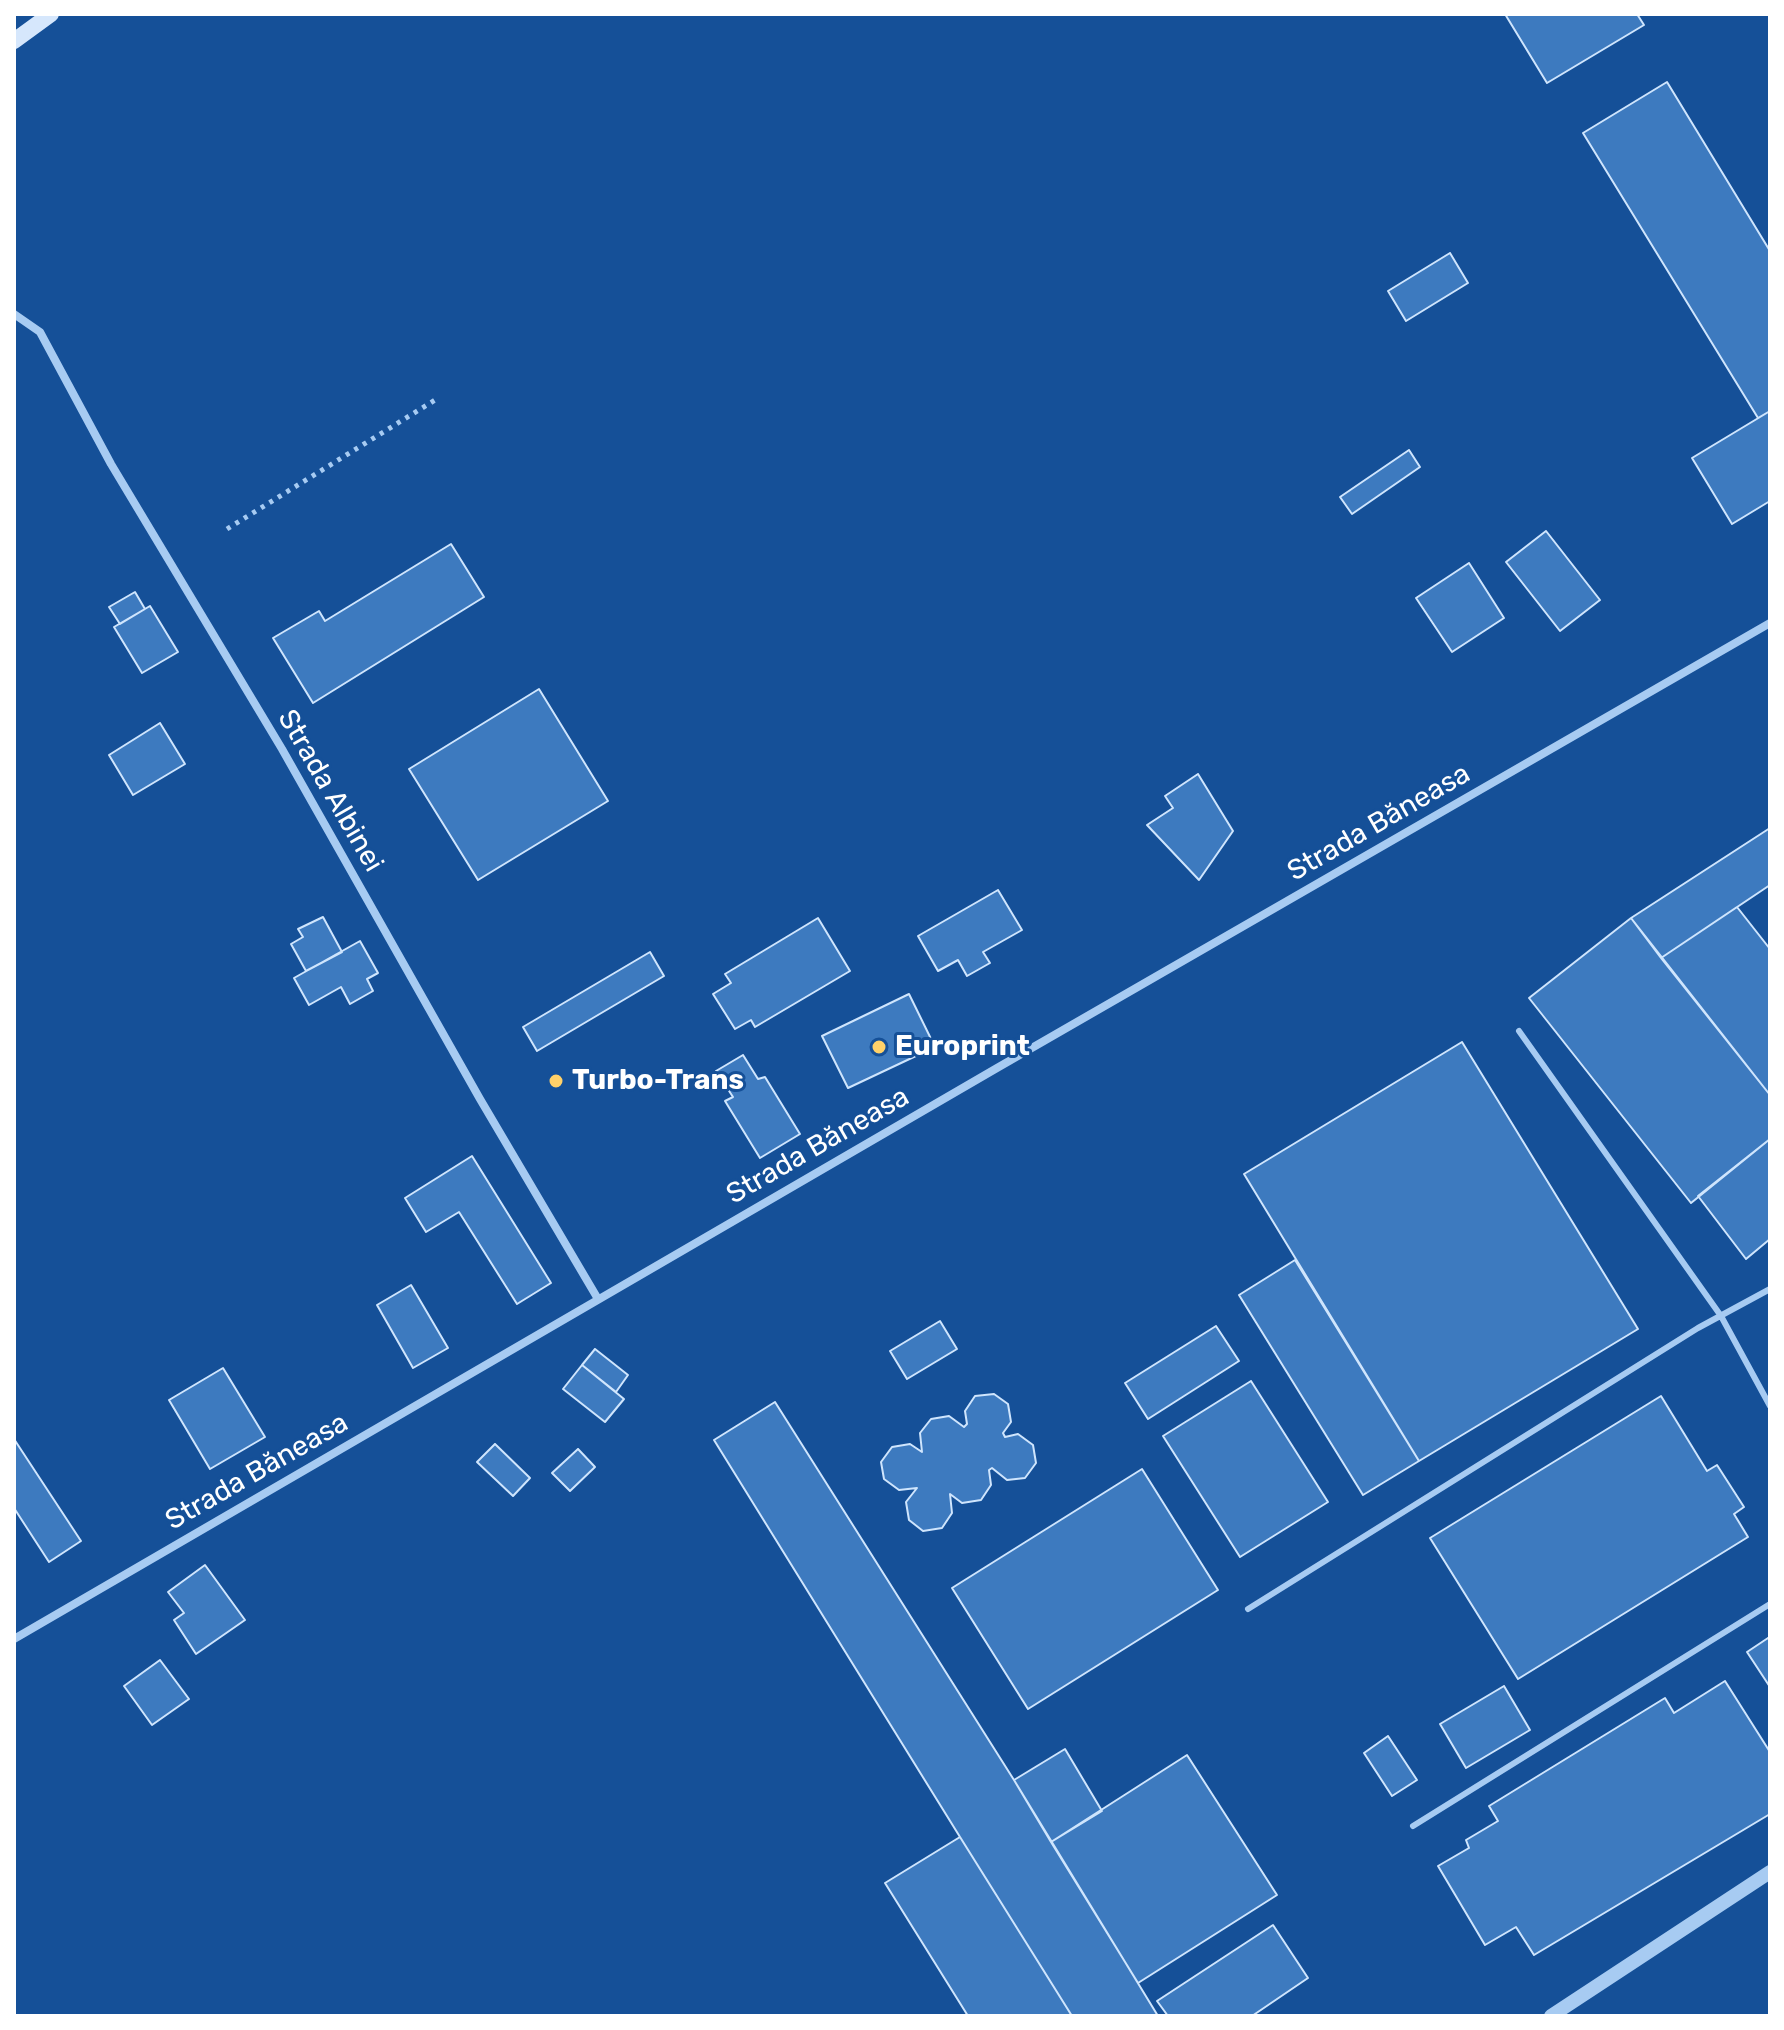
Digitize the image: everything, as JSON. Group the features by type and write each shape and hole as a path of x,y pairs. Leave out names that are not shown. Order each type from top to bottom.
{"main road":[{"path":"14,41 51,14"}],"street":[{"name":"Strada Albinei","path":"14,314 40,332 111,464 282,749 480,1099 598,1299"},
{"name":"Strada Băneasa","path":"14,1639 1770,623"},
{"path":"1551,2016 1770,1872"}],"lane":[{"path":"1519,1031 1721,1316 1770,1406"},
{"path":"1248,1609 1721,1316 1770,1289"},
{"path":"1413,1826 1770,1604"}],"path":[{"path":"227,529 435,400"}],"building":[{"path":"1505,14 1637,14 1644,25 1547,83"},
{"path":"1667,82 1770,251 1770,411 1758,418 1583,133"},
{"path":"1450,253 1468,283 1406,321 1388,291"},
{"path":"1770,411 1770,501 1732,524 1692,458"},
{"path":"1409,450 1420,467 1352,514 1340,497"},
{"path":"1546,531 1600,600 1560,631 1506,562"},
{"path":"451,544 484,597 313,703 273,638 319,611 325,621"},
{"path":"1469,563 1504,618 1452,652 1416,598"},
{"path":"135,592 145,609 120,624 109,607"},
{"path":"150,606 178,652 142,673 114,627"},
{"path":"539,689 608,801 478,880 409,769"},
{"path":"160,723 185,764 133,795 109,755"},
{"path":"1198,774 1233,831 1199,880 1147,825 1173,808 1165,796"},
{"path":"1770,828 1770,885 1661,958 1631,918"},
{"path":"998,890 1022,930 983,952 990,963 967,976 958,960 938,971 918,936"},
{"path":"1737,907 1770,949 1770,1095 1661,958"},
{"path":"323,917 342,952 306,971 291,944 303,937 298,929"},
{"path":"818,918 850,971 755,1027 751,1020 735,1029 713,994 731,983 725,974"},
{"path":"1631,918 1770,1095 1770,1139 1691,1203 1529,998"},
{"path":"360,941 378,973 367,979 373,991 350,1004 341,987 309,1005 294,978"},
{"path":"650,952 664,976 537,1051 523,1027"},
{"path":"909,994 935,1047 848,1088 822,1036"},
{"path":"1462,1042 1638,1329 1419,1461 1244,1174"},
{"path":"743,1055 758,1079 765,1077 800,1134 760,1158 725,1101 733,1097 716,1071"},
{"path":"1770,1139 1770,1239 1746,1259 1698,1196"},
{"path":"472,1156 551,1283 517,1304 459,1212 426,1232 405,1198"},
{"path":"1295,1260 1419,1461 1363,1495 1239,1295"},
{"path":"411,1285 448,1348 413,1368 377,1305"},
{"path":"940,1321 957,1349 907,1379 890,1351"},
{"path":"1216,1326 1239,1361 1148,1419 1125,1383"},
{"path":"595,1349 628,1375 616,1392 582,1365"},
{"path":"582,1365 624,1399 605,1422 563,1389"},
{"path":"223,1368 265,1437 210,1469 169,1400"},
{"path":"1251,1381 1328,1502 1240,1557 1163,1436"},
{"path":"994,1394 1008,1404 1011,1422 1003,1433 1005,1437 1018,1434 1033,1445 1036,1463 1025,1478 1007,1480 992,1468 989,1470 991,1485 981,1500 962,1503 950,1494 952,1513 942,1528 923,1531 909,1520 906,1502 917,1488 899,1490 884,1479 881,1462 892,1447 910,1444 922,1452 920,1433 931,1419 949,1416 964,1427 967,1424 965,1411 975,1396"},
{"path":"1661,1396 1707,1471 1717,1465 1744,1507 1734,1514 1748,1537 1518,1679 1430,1538"},
{"path":"775,1402 1014,1780 1158,2016 1072,2016 960,1837 714,1440"},
{"path":"14,1439 81,1541 49,1562 14,1508"},
{"path":"495,1444 530,1478 513,1496 477,1462"},
{"path":"578,1449 595,1467 570,1491 552,1473"},
{"path":"1142,1469 1218,1590 1028,1709 952,1588"},
{"path":"205,1565 245,1620 196,1654 174,1620 184,1613 168,1592"},
{"path":"1768,1638 1770,1640 1770,1687 1747,1652"},
{"path":"160,1660 189,1699 152,1725 124,1686"},
{"path":"1725,1681 1770,1752 1770,1814 1534,1955 1516,1927 1485,1945 1438,1866 1469,1848 1466,1840 1498,1821 1489,1806 1665,1698 1674,1713"},
{"path":"1504,1686 1530,1730 1466,1768 1440,1724"},
{"path":"1388,1736 1417,1780 1392,1796 1364,1753"},
{"path":"1065,1749 1102,1811 1051,1842 1014,1780"},
{"path":"1187,1755 1277,1895 1138,1983 1051,1842"},
{"path":"960,1837 1072,2016 968,2016 885,1883"},
{"path":"1273,1925 1308,1978 1252,2016 1168,2016 1157,2001"}],"place":[{"name":"Europrint","path":"879,1047"},
{"name":"Turbo-Trans","path":"556,1081"}]}
